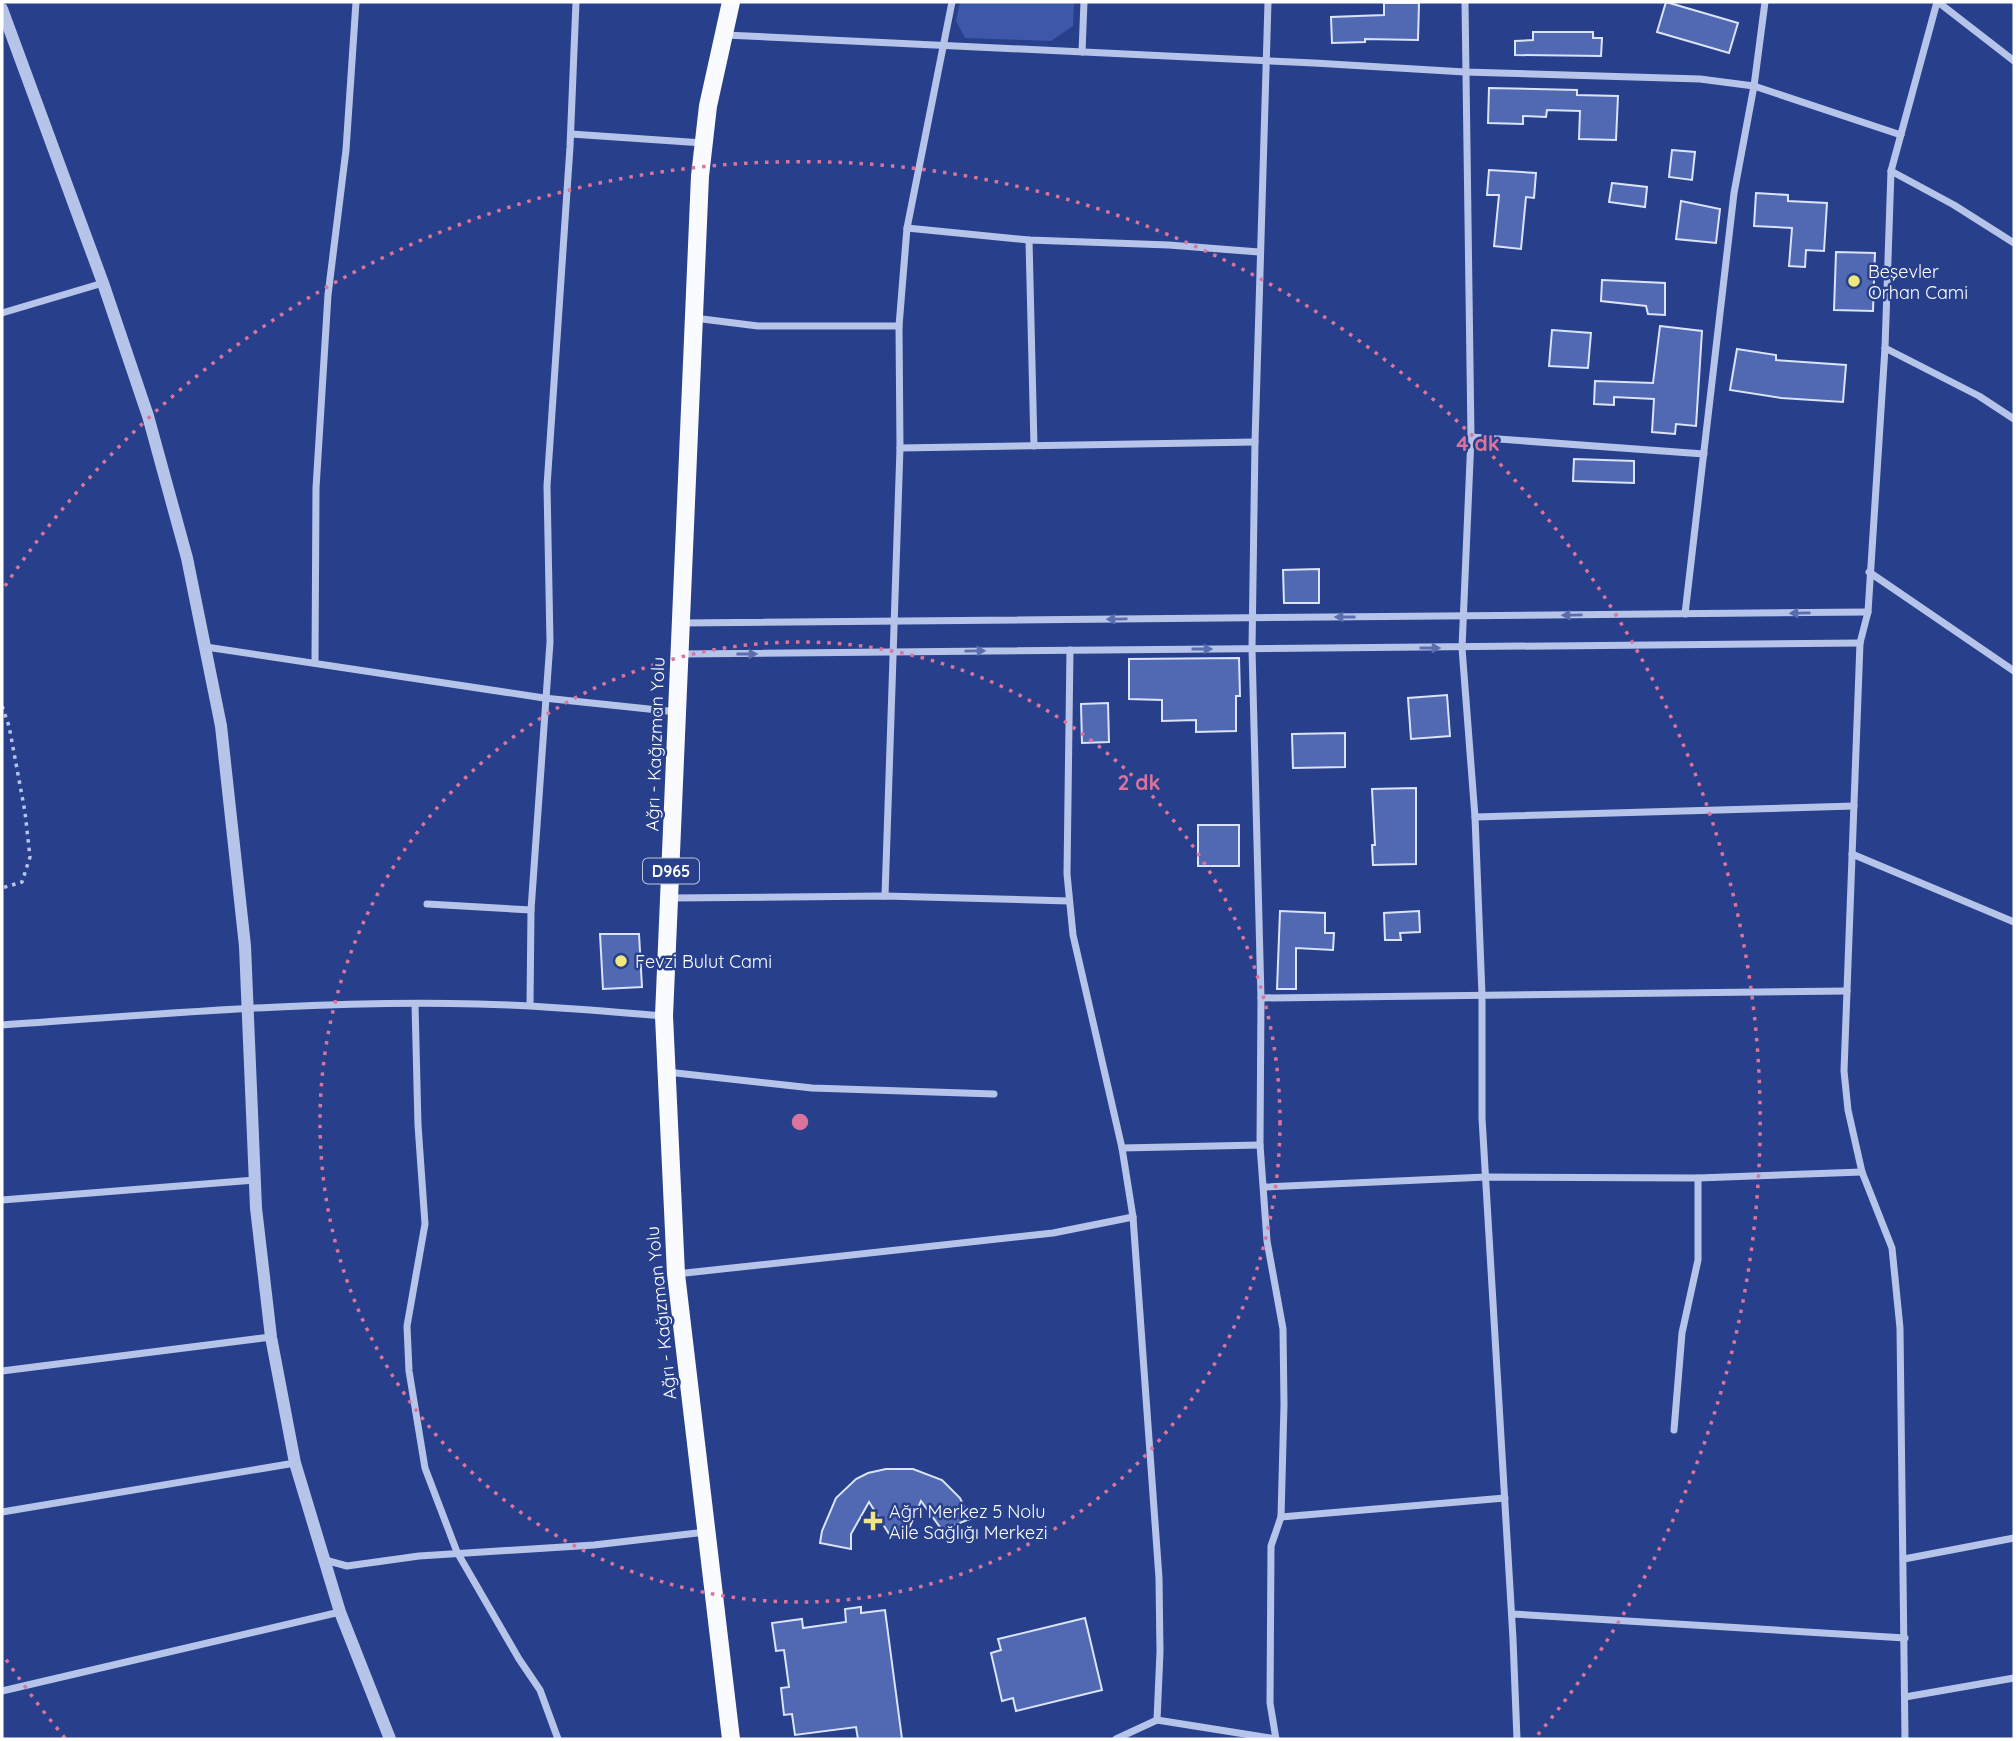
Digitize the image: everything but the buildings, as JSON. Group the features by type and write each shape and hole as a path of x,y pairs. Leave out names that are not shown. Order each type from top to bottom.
{"main road":[{"name":"Ağrı - Kağızman Yolu","path":"731,2 708,106 700,176 664,1016 676,1274 731,1739"}],"street":[{"path":"316,663 316,488 328,295 346,150 356,2"},
{"path":"530,1005 531,910 550,642 547,486 571,134 576,2"},
{"path":"885,896 900,448 899,326 907,228 952,2"},
{"path":"1082,52 1084,2"},
{"path":"1116,1739 1157,1720 1276,1739 1270,1703 1271,1546 1281,1517 1283,1329 1267,1241 1260,1145 1261,998 1252,649 1259,251 1268,61 1268,2"},
{"path":"1465,2 1471,437 1462,648 1475,817 1482,995 1482,1118 1517,1739"},
{"path":"1685,614 1734,193 1754,86 1765,2"},
{"path":"1905,1739 1900,1328 1892,1248 1862,1172 1848,1110 1844,1071 1860,643 1868,611 1885,348 1891,171 1938,2 2014,61"},
{"path":"2,9 103,284 148,416 187,558 221,726 245,946 255,1180 271,1337 295,1463 340,1612 390,1739"},
{"path":"724,35 1465,72 1700,79 1754,86 1901,135"},
{"path":"571,134 704,143"},
{"path":"1891,171 1954,205 2014,243"},
{"path":"907,228 1029,240 1259,251"},
{"path":"1029,240 1034,446"},
{"path":"2,313 103,284"},
{"path":"694,318 758,326 899,326"},
{"path":"1885,348 1979,396 2014,419"},
{"path":"1471,437 1704,454"},
{"path":"900,448 1255,442"},
{"path":"1869,572 2014,671"},
{"path":"680,623 1868,611"},
{"path":"679,654 1860,643"},
{"path":"206,647 544,698 678,712"},
{"path":"1070,650 1067,874 1069,901 1076,947 1122,1148 1133,1217 1159,1578 1157,1720"},
{"path":"1475,817 1854,806"},
{"path":"1852,854 2014,922"},
{"path":"669,898 885,896 1069,901"},
{"path":"427,904 531,910"},
{"path":"1261,998 1847,990"},
{"path":"415,1004 418,1125 425,1224 407,1325 409,1371 425,1468 457,1552 540,1690 558,1739"},
{"path":"2,1025 247,1007 415,1004 530,1005 664,1016"},
{"path":"665,1072 812,1088 994,1094"},
{"path":"1122,1148 1260,1145"},
{"path":"1264,1186 1486,1178 1698,1178 1862,1172"},
{"path":"1674,1430 1682,1333 1698,1260 1698,1178"},
{"path":"2,1200 255,1180"},
{"path":"676,1274 1053,1233 1133,1217"},
{"path":"2,1371 271,1337"},
{"path":"2,1512 295,1463"},
{"path":"1281,1517 1505,1497"},
{"path":"325,1560 347,1566 457,1552 594,1545 706,1532"},
{"path":"1904,1559 2014,1538"},
{"path":"2,1691 340,1612"},
{"path":"1512,1614 1905,1638"},
{"path":"1905,1697 2014,1678"}],"path":[{"path":"2,706 9,726 25,812 30,857 22,882 2,888"}],"shaded area":[{"path":"960,2 1074,2 1073,26 1051,41 965,38 956,21"}],"place":[{"name":"Beşevler Orhan Cami","path":"1854,281"},
{"name":"Fevzi Bulut Cami","path":"621,961"},
{"name":"Ağrı Merkez 5 Nolu Aile Sağlığı Merkezi","path":"873,1521"}]}
